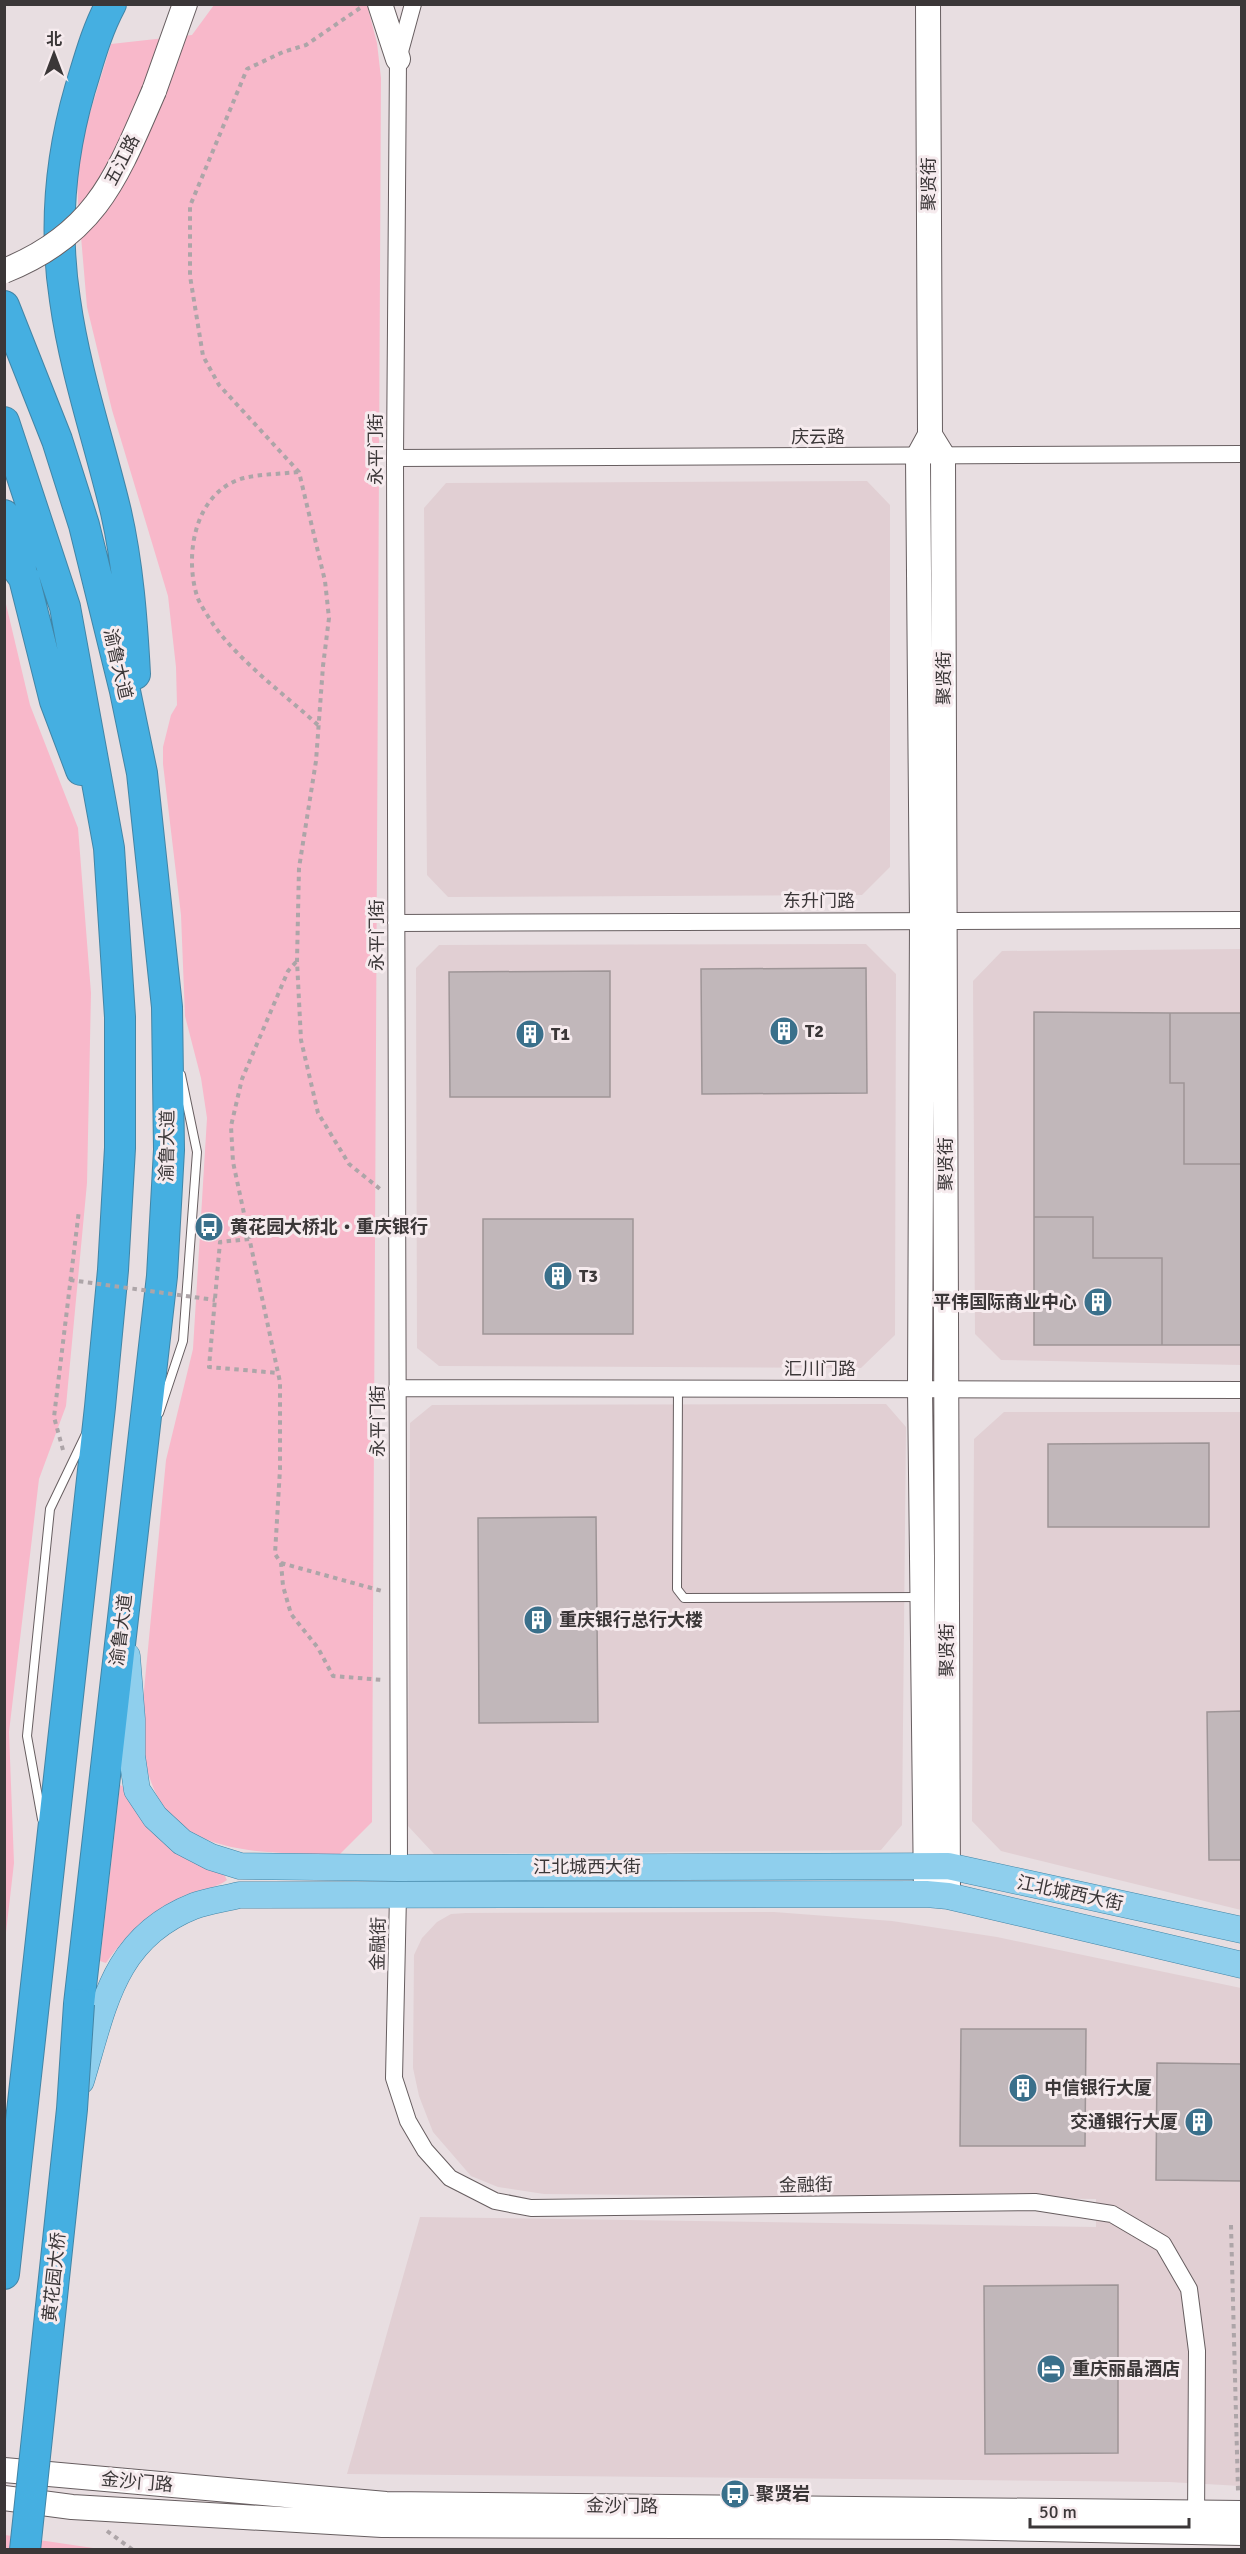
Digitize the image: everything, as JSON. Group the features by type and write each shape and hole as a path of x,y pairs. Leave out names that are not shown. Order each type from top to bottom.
{"highway":[{"path":"104,13 73,114 65,149 59,220 61,263 73,345 116,512 125,557 131,605 142,773"},
{"name":"渝鲁大道","path":"4,306 57,440 84,525 125,691 142,773 167,1007 169,1150 162,1264 124,1608 92,2005"},
{"path":"4,422 65,607 110,848 120,1017 120,1148 113,1270 100,1407 4,2274"},
{"path":"4,515 24,578 56,701 110,848"},
{"path":"4,550 24,578"},
{"name":"黄花园大桥","path":"25,2550 72,2109 92,2005"}],"main road":[{"name":"江北城西大街","path":"124,1608 132,1719 132,1756 137,1790 154,1816 182,1842 211,1857 240,1866 399,1868 937,1866 1242,1930"},
{"name":"江北城西大街","path":"92,2005 140,1941 164,1922 195,1906 239,1895 937,1895 1242,1965"}],"street":[{"path":"181,15 197,4"},
{"path":"380,4 398,59"},
{"name":"永平门街","path":"399,1868 395,458 398,59 413,4"},
{"name":"聚贤街","path":"928,4 930,435"},
{"name":"五江路","path":"4,271 56,246 84,220 107,190 126,155 154,91 181,15"},
{"path":"918,456 930,435 943,456"},
{"name":"庆云路","path":"395,458 1242,454"},
{"name":"聚贤街","path":"918,456 922,920 920,1389 922,1596 937,1866"},
{"name":"聚贤街","path":"937,1895 946,1389 943,456"},
{"name":"东升门路","path":"396,923 1242,920"},
{"name":"汇川门路","path":"398,1388 1242,1390"},
{"name":"金融街","path":"398,1895 394,2078 408,2121 425,2150 450,2178 495,2201 531,2208 1035,2202 1112,2214 1163,2244 1189,2289 1197,2351 1196,2522"},
{"name":"金沙门路","path":"4,2469 386,2504 1196,2522"},
{"name":"金沙门路","path":"4,2498 72,2507 382,2525 947,2527 1241,2520"}],"lane":[{"path":"157,1420 183,1341 197,1152 167,1007"},
{"path":"678,1388 677,1590 684,1598 922,1596"},
{"path":"50,1863 27,1736 50,1509 68,1468 100,1407"},
{"path":"139,1476 153,1431"}],"path":[{"path":"364,4 306,45 283,52 248,69 190,206 190,276 203,356 219,385 299,472 325,581 329,618 316,761 299,868 297,961 301,1040 318,1113 349,1164 397,1202"},
{"path":"299,472 243,478 226,487 208,502 194,532 192,575 198,599 214,625 246,659 318,725"},
{"path":"297,961 288,971 242,1079 231,1126 233,1162 278,1373 280,1470 275,1554 281,1563 283,1586 291,1614 318,1648 333,1676 398,1681"},
{"path":"68,1468 54,1417 79,1210"},
{"path":"249,1239 220,1242 209,1367 278,1373"},
{"path":"70,1280 215,1300"},
{"path":"281,1563 398,1596"},
{"path":"1231,2225 1241,2520"}],"shaded area":[{"path":"214,5 367,5 377,43 381,78 372,1822 339,1855 249,1850 196,1835 174,1819 157,1796 144,1757 143,1701 166,1460 193,1349 207,1118 201,1078 185,1016 181,915 163,764 163,747 171,715 177,705 176,667 168,596 112,410 87,307 76,158 111,44 192,35"},
{"path":"867,481 890,505 890,867 862,895 448,897 427,875 424,508 446,483"},
{"path":"5,600 30,705 78,828 91,993 87,1183 66,1406 39,1479 9,1732 14,1863 5,1941"},
{"path":"866,944 896,974 895,1335 861,1368 439,1366 417,1348 416,968 439,945"},
{"path":"1241,949 1241,1365 1001,1360 975,1334 973,981 1002,951"},
{"path":"886,1404 906,1427 902,1825 881,1850 434,1854 408,1826 410,1423 432,1405"},
{"path":"1004,1412 1241,1412 1241,1910 1001,1851 972,1821 974,1439"},
{"path":"120,1785 124,1787 155,1830 176,1851 205,1868 224,1874 227,1880 163,1906 132,1932 106,1963 100,1961"},
{"path":"774,1912 892,1921 997,1937 1241,1988 1241,2486 1169,2482 347,2474 420,2217 1096,2227 1096,2199 544,2194 498,2187 471,2176 433,2132 419,2096 413,2068 414,1955 422,1938 437,1922 451,1914 466,1913"},
{"path":"5,2535 100,2549 5,2549"}],"building":[{"name":"T2","path":"866,968 867,1093 702,1094 701,969"},
{"name":"T1","path":"610,971 610,1097 450,1097 449,972"},
{"path":"1034,1012 1170,1013 1170,1083 1184,1083 1184,1164 1242,1164 1242,1345 1162,1345 1162,1258 1093,1258 1093,1217 1034,1217"},
{"path":"1170,1013 1242,1013 1242,1164 1184,1164 1184,1083 1170,1083"},
{"name":"平伟国际商业中心","path":"1034,1217 1093,1217 1093,1258 1162,1258 1162,1345 1034,1345"},
{"name":"T3","path":"483,1219 633,1219 633,1334 483,1334"},
{"path":"1209,1443 1209,1527 1048,1527 1048,1444"},
{"name":"重庆银行总行大楼","path":"596,1517 598,1722 479,1723 478,1518"},
{"path":"1242,1711 1242,1860 1209,1860 1207,1712"},
{"name":"中信银行大厦","path":"961,2029 1086,2029 1085,2146 960,2146"},
{"name":"交通银行大厦","path":"1157,2063 1242,2064 1242,2181 1156,2180"},
{"name":"重庆丽晶酒店","path":"1118,2285 1118,2453 985,2454 984,2286"}],"place":[{"name":"T2","path":"784,1031"},
{"name":"T1","path":"530,1034"},
{"name":"黄花园大桥北‧重庆银行","path":"209,1227"},
{"name":"T3","path":"558,1276"},
{"name":"平伟国际商业中心","path":"1098,1302"},
{"name":"重庆银行总行大楼","path":"538,1620"},
{"name":"中信银行大厦","path":"1023,2088"},
{"name":"交通银行大厦","path":"1199,2122"},
{"name":"重庆丽晶酒店","path":"1051,2369"},
{"name":"聚贤岩","path":"735,2494"}]}
